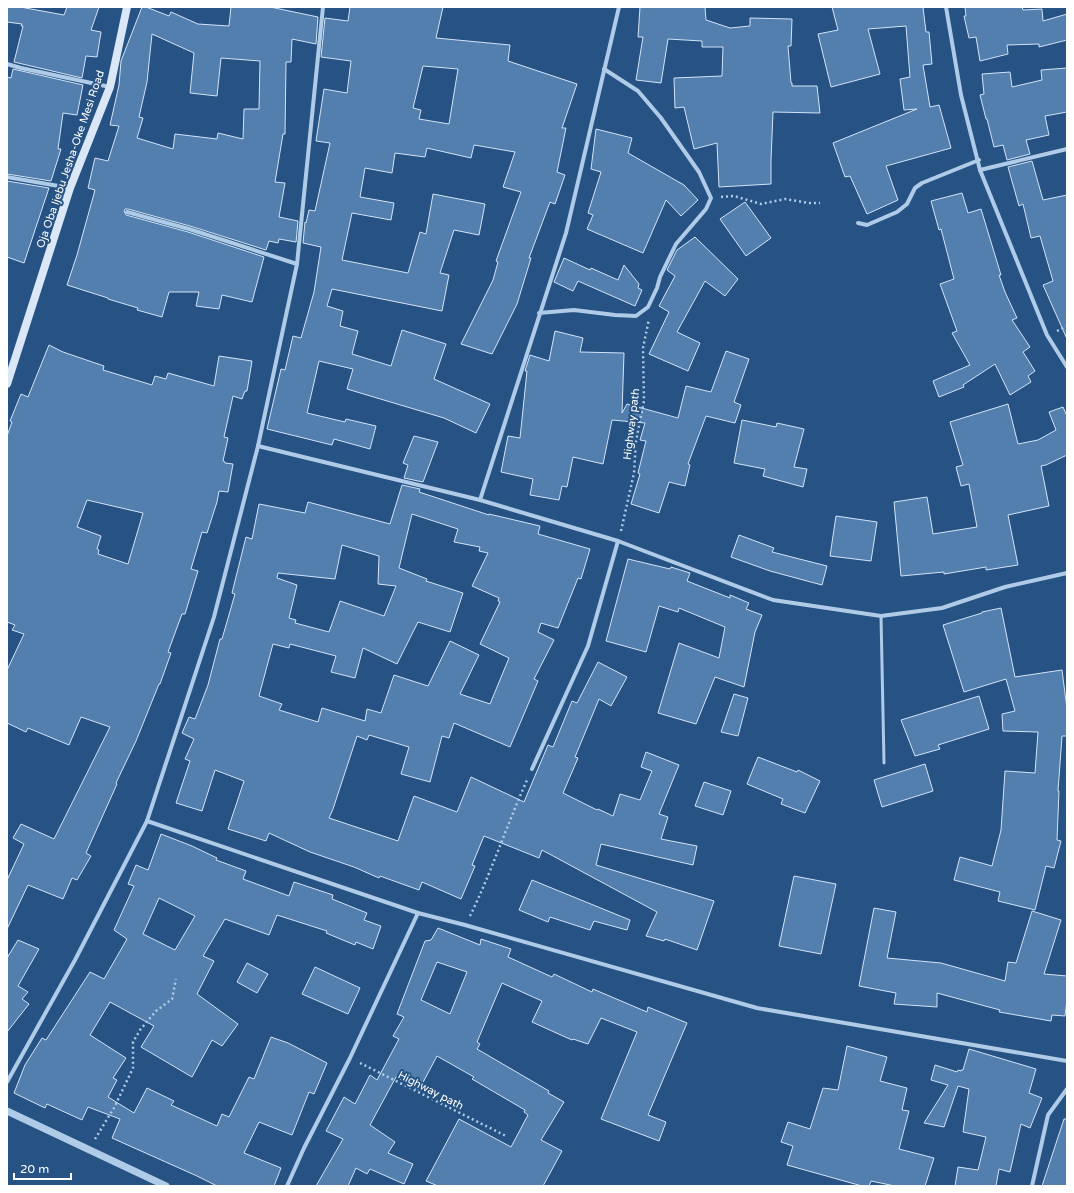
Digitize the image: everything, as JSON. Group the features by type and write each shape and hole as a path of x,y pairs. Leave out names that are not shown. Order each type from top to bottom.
{"main road":[{"name":"Oja Oba Ijebu Jesha-Oke Mesi Road","path":"7,384 70,188 110,86 127,7"}],"street":[{"path":"7,1082 75,960 147,821 214,617 258,446 297,264 323,7"},
{"path":"480,500 539,312 566,233 619,7"},
{"path":"946,7 961,95 979,160 980,170 1047,335 1067,367"},
{"path":"7,64 110,86"},
{"path":"539,312 574,310 636,316 648,307 657,288 660,277 676,244 706,209 711,198 699,172 661,118 638,91 604,69"},
{"path":"980,170 1067,150"},
{"path":"858,223 867,225 897,212 907,204 915,188 979,160"},
{"path":"7,177 70,188"},
{"path":"127,212 189,229 297,264"},
{"path":"258,446 480,500 618,541 773,600 881,616 942,608 1005,587 1067,573"},
{"path":"532,769 588,646 618,541"},
{"path":"147,821 418,913 757,1008 1067,1061"},
{"path":"287,1186 304,1148 350,1058 418,913"},
{"path":"1032,1186 1048,1115 1067,1089"},
{"path":"7,1111 166,1186"}],"lane":[{"path":"881,616 884,763"}],"path":[{"path":"711,198 734,196 761,204 785,199 809,203 820,203"},
{"name":"Highway path","path":"618,541 624,522 634,473 636,441 644,401 643,348 649,323 648,307"},
{"path":"465,925 485,884 514,809 532,769"},
{"path":"88,1150 114,1108 132,1068 133,1042 140,1030 156,1011 172,998 176,979"},
{"name":"Highway path","path":"350,1058 506,1136"}],"building":[{"path":"7,7 20,7 64,15 67,7 99,7 91,30 101,32 97,57 86,56 82,78 14,62 23,26 21,26 22,24 7,22"},
{"path":"142,7 146,7 169,16 171,12 198,24 229,26 231,7 270,7 318,17 316,44 292,39 291,62 286,62 285,134 283,134 275,182 285,183 279,217 298,221 296,242 279,239 278,243 269,241 266,250 190,226 128,209 125,209 124,211 126,215 188,232 264,257 252,302 222,295 219,309 196,306 199,292 169,292 162,317 137,310 138,308 67,285 95,190 88,188 95,158 108,161 119,126 110,125 119,85 121,61","holes":["152,34 194,53 190,93 217,96 221,58 260,61 259,109 244,109 243,139 218,133 217,139 175,134 173,149 137,138 143,118 139,117 147,82"]},
{"path":"350,7 443,7 436,38 510,45 508,61 577,84 562,128 566,128 557,172 565,175 555,204 550,202 529,258 531,258 517,304 492,354 461,344 493,280 498,262 496,261 521,192 503,187 515,152 474,145 471,158 427,148 425,157 395,153 392,173 365,168 360,197 394,203 391,220 352,213 342,260 408,273 420,232 426,234 433,194 485,204 479,235 454,230 440,273 449,275 442,311 332,289 327,306 343,311 340,326 358,331 352,354 391,366 402,330 446,344 434,379 490,404 476,433 444,418 347,389 353,369 319,361 307,413 345,422 346,419 376,426 370,449 334,439 332,445 267,429 281,369 285,370 293,336 301,338 314,292 321,247 303,243 305,222 306,223 309,210 315,211 330,143 316,141 324,89 347,93 351,61 321,57 325,18 348,21","holes":["423,66 458,69 449,124 419,119 421,110 413,108"]},
{"path":"640,7 705,7 706,20 730,28 750,26 750,18 792,19 791,46 788,46 791,83 792,86 817,86 820,113 773,112 771,184 719,187 717,143 694,149 684,107 675,108 674,78 722,76 723,47 702,47 702,41 668,39 661,83 636,80 643,37 638,37"},
{"path":"832,7 923,7 926,32 929,32 932,64 923,65 930,107 939,105 951,148 886,166 898,200 867,214 850,176 845,177 833,143 917,109 904,110 900,79 910,77 906,26 868,29 880,74 831,87 818,34 838,30"},
{"path":"965,7 1022,7 1023,10 1042,9 1043,21 1067,14 1067,40 1039,47 1039,44 1007,45 1008,54 980,61 976,37 969,38 964,16 966,16"},
{"path":"1067,68 1067,112 1045,116 1049,135 1026,140 1030,154 1007,160 1003,145 994,147 980,95 984,94 982,74 1010,72 1012,87 1042,80 1041,70"},
{"path":"13,69 83,85 77,115 63,113 58,149 61,149 51,181 7,174 7,77 11,78"},
{"path":"596,129 632,138 628,153 684,185 698,200 681,216 666,200 643,253 587,229 593,215 588,213 601,172 591,169"},
{"path":"1032,161 1043,200 1067,195 1067,339 1043,285 1053,281 1040,236 1031,238 1023,204 1019,206 1008,167"},
{"path":"7,181 49,188 24,263 7,257"},
{"path":"962,193 968,213 981,209 1001,275 999,275 1017,318 1012,320 1030,347 1023,352 1035,371 1028,376 1031,382 1010,395 995,364 963,385 964,387 939,397 933,381 970,365 952,333 957,331 940,284 954,279 941,229 939,230 931,201"},
{"path":"745,202 771,238 746,256 720,219"},
{"path":"695,237 738,279 725,296 705,281 677,332 700,343 688,371 649,354 669,312 659,306 675,276 667,270 677,250"},
{"path":"564,258 590,270 591,268 618,280 624,265 639,284 638,288 642,290 635,306 578,281 573,291 554,282"},
{"path":"555,331 583,338 580,352 624,353 622,413 627,404 678,418 686,386 711,392 726,351 749,359 734,402 741,405 735,423 706,416 688,464 690,465 685,486 669,482 659,513 631,504 640,474 638,473 646,441 640,440 645,423 612,420 603,464 573,457 567,487 562,486 559,500 530,495 533,479 501,472 508,436 520,438 527,371 525,371 530,355 549,361"},
{"path":"49,345 63,352 104,366 103,370 152,385 155,376 166,379 168,373 214,386 219,356 252,361 247,391 245,391 242,399 233,396 224,437 228,438 223,461 225,463 233,464 228,492 219,491 207,533 202,532 191,569 198,571 185,614 182,614 168,652 171,653 160,684 86,853 91,856 77,880 72,878 63,899 28,885 7,929 7,880 24,844 13,838 21,824 54,839 110,727 81,717 69,745 28,728 26,732 7,723 7,670 24,634 12,630 15,625 7,622 7,436 12,422 10,421 21,394 28,397","holes":["87,500 143,513 128,564 98,554 99,550 97,549 101,536 77,527"]},
{"path":"1008,404 1018,444 1038,440 1056,430 1049,412 1063,407 1067,416 1067,455 1041,466 1049,506 1008,515 1018,565 986,570 986,567 944,574 944,572 901,576 894,502 927,497 933,534 977,527 969,484 961,486 956,467 963,465 950,422"},
{"path":"742,420 776,427 777,423 804,429 794,467 807,469 803,487 763,476 765,469 734,463"},
{"path":"414,436 438,442 423,482 404,478 408,465 403,463"},
{"path":"402,485 420,489 419,492 489,515 540,526 538,534 590,549 581,579 578,578 558,628 541,623 538,632 554,640 534,679 538,681 510,747 454,723 449,738 442,736 430,782 401,774 409,747 369,735 367,740 357,736 329,818 398,841 414,796 457,812 471,777 524,802 548,745 553,747 572,701 577,703 598,662 627,677 611,706 599,699 575,757 578,758 563,793 597,810 598,809 613,816 620,794 640,800 652,771 641,767 646,752 679,765 659,814 668,817 661,839 697,846 693,865 601,844 596,865 714,901 697,950 665,939 664,941 646,936 657,912 542,850 539,858 484,836 472,865 475,866 461,899 422,882 419,890 380,876 379,878 354,867 310,852 269,833 266,841 228,829 244,781 215,770 202,811 176,803 190,761 185,759 194,739 182,733 189,717 195,719 208,685 220,639 222,639 235,594 232,593 246,537 252,539 259,504 305,513 308,502 390,524","holes":["412,514 458,529 454,542 480,547 479,551 488,553 472,586 499,598 498,601 500,602 480,644 509,658 490,704 460,694 479,655 450,641 428,686 394,675 381,713 367,709 365,721 322,708 318,722 279,710 282,704 259,696 273,644 289,648 290,644 336,656 331,672 355,678 363,648 397,664 418,622 450,632 463,593 426,581 427,579 399,568","342,545 379,556 378,584 396,586 384,616 340,601 329,632 295,623 296,620 289,618 297,585 277,578 278,573 335,579"]},
{"path":"836,516 877,522 871,561 830,556"},
{"path":"739,535 774,548 772,552 827,566 822,585 770,571 731,557"},
{"path":"628,559 670,569 671,567 690,573 687,581 730,598 730,595 749,603 746,609 762,615 755,632 744,687 715,677 696,724 658,713 679,643 719,658 725,627 679,608 678,612 659,606 646,652 606,641"},
{"path":"1001,608 1015,677 1062,670 1067,709 1067,736 1062,736 1058,791 1057,840 1061,841 1054,868 1046,866 1035,910 998,901 1000,892 954,880 960,857 992,866 1001,830 1005,771 1035,773 1038,732 1003,731 1002,714 1015,711 1006,679 964,692 943,625 982,612"},
{"path":"734,694 748,698 738,736 721,732"},
{"path":"979,696 989,729 938,745 940,749 915,756 901,720"},
{"path":"758,757 797,772 798,770 820,781 805,813 781,804 783,799 747,784"},
{"path":"925,764 933,791 882,807 874,780"},
{"path":"704,782 731,791 723,815 695,806"},
{"path":"161,834 192,846 217,858 216,860 246,871 243,879 289,896 294,882 333,895 332,899 367,913 364,920 381,926 373,949 356,942 355,945 326,933 327,931 277,915 269,935 225,919 203,956 214,961 197,994 238,1024 222,1046 212,1040 192,1077 141,1047 154,1026 110,1002 90,1035 126,1058 113,1078 117,1080 108,1097 134,1113 147,1088 174,1101 171,1105 217,1126 222,1114 229,1117 249,1077 254,1079 271,1037 288,1043 327,1063 314,1094 309,1092 292,1135 259,1122 244,1153 281,1168 274,1186 217,1186 112,1138 120,1119 88,1107 82,1120 47,1104 45,1108 14,1093 25,1065 42,1038 46,1040 90,972 104,979 127,939 114,930 134,886 128,884 136,865 148,870","holes":["159,898 195,916 175,950 143,934"]},
{"path":"794,876 836,884 821,954 779,946"},
{"path":"532,880 630,920 627,930 594,921 590,930 550,917 548,922 519,910"},
{"path":"874,908 896,912 887,958 941,963 1005,981 1008,962 1016,963 1032,911 1061,920 1044,974 1067,976 1065,1016 1052,1015 1051,1021 999,1012 1000,1010 937,993 937,1007 894,1004 896,993 859,986"},
{"path":"438,928 480,945 481,939 511,949 508,957 552,977 554,974 592,992 593,989 647,1012 648,1007 687,1023 648,1115 666,1122 659,1141 601,1119 637,1032 601,1018 588,1044 573,1039 572,1040 532,1022 542,1001 502,983 477,1042 480,1044 477,1049 549,1091 548,1093 564,1102 541,1140 562,1151 543,1186 438,1186 426,1181 459,1119 511,1147 528,1115 524,1112 525,1110 472,1079 474,1077 437,1056 419,1090 396,1077 370,1125 395,1142 388,1153 413,1164 404,1184 370,1169 367,1174 356,1168 348,1186 316,1186 343,1139 326,1131 344,1097 355,1104 370,1075 377,1080 399,1039 393,1036 404,1017 397,1014 425,941 431,940","holes":["437,962 467,972 450,1014 421,1000"]},
{"path":"18,940 39,949 18,986 28,992 22,999 29,1004 7,1032 7,958"},
{"path":"247,963 268,974 257,993 237,982"},
{"path":"315,967 360,988 348,1014 302,994"},
{"path":"847,1046 887,1057 880,1081 907,1088 902,1110 909,1111 899,1149 934,1158 925,1186 895,1186 871,1181 869,1186 862,1186 787,1165 793,1146 781,1142 788,1122 810,1129 823,1088 838,1090"},
{"path":"969,1049 1036,1069 1029,1093 1042,1098 1030,1128 1021,1124 1010,1172 999,1169 996,1186 955,1186 958,1167 978,1170 986,1137 963,1132 969,1089 958,1086 944,1127 924,1123 948,1085 931,1080 935,1065 957,1072 958,1070 961,1071 963,1070"},
{"path":"1064,1119 1067,1119 1067,1186 1042,1186"}]}
